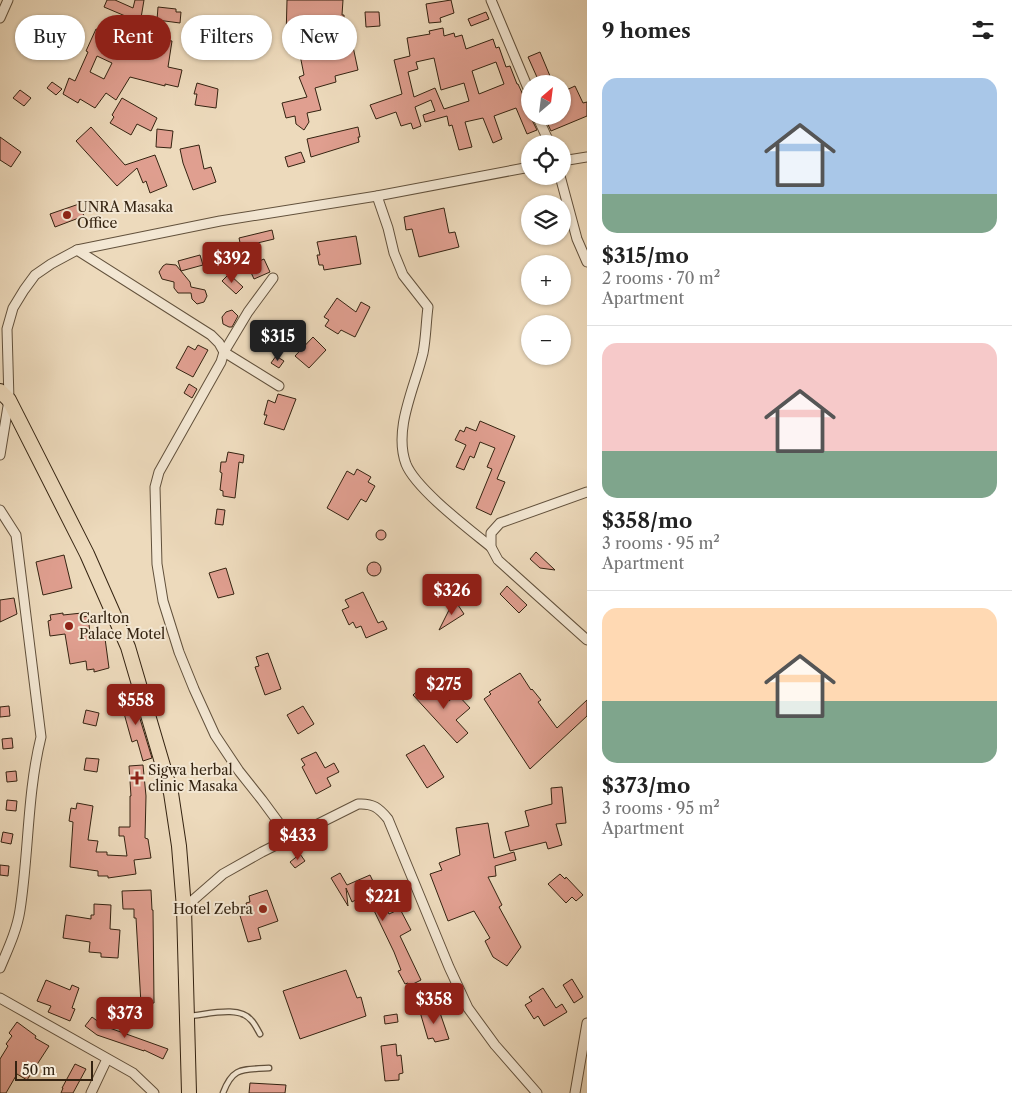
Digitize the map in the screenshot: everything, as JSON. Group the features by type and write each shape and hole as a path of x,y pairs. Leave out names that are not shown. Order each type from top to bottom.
{"highway":[{"path":"4,396 87,554 128,647 171,793 179,846 184,908 189,1093"}],"street":[{"path":"0,18 8,0"},
{"path":"491,0 522,75"},
{"path":"571,160 587,157"},
{"path":"0,455 7,329 13,308 35,275 51,264 77,250 220,221 377,196 521,169"},
{"path":"562,185 577,239 587,262"},
{"path":"377,196 394,253 403,275 428,307 423,352 411,389 401,438 406,465 430,494 491,547 498,560 587,640"},
{"path":"77,250 211,335 224,352 280,386"},
{"path":"272,278 248,312 224,352 221,362 159,472 155,487 156,564 163,601 179,652 215,735 239,771 290,838"},
{"path":"491,547 491,533 500,523 587,492"},
{"path":"0,510 16,535 41,737 34,764 20,910 14,934 0,968"},
{"path":"184,908 223,874 262,852 358,804 378,807 388,819 449,967 468,1008 495,1045 537,1093"},
{"path":"0,998 132,1073 154,1093"},
{"path":"575,1093 587,1023"},
{"path":"91,1093 107,1059"},
{"path":"525,1093 531,1085"}],"lane":[{"path":"187,1016 240,1012 250,1019 260,1034"},
{"path":"223,1093 228,1080 240,1070 269,1068"}],"building":[{"path":"107,0 115,0 133,8 135,0 144,0 142,15 123,15 104,7"},
{"path":"287,0 343,0 342,15 287,15"},
{"path":"451,0 454,13 440,18 441,22 429,23 426,4"},
{"path":"158,7 176,9 176,12 181,12 180,23 171,22 171,15 157,15"},
{"path":"365,12 379,12 380,26 366,27"},
{"path":"486,12 489,19 471,26 468,19"},
{"path":"443,28 444,36 454,33 455,37 462,35 466,49 493,39 496,48 499,47 506,67 510,66 521,90 521,120 516,108 494,116 502,139 493,143 483,118 465,122 472,147 459,150 452,125 449,126 447,116 425,122 423,115 435,111 431,100 415,107 421,126 413,129 411,123 401,126 396,112 376,119 370,105 402,94 394,60 410,56 407,38 430,34 429,31","holes":["434,58 441,90 464,83 469,101 444,109 435,88 414,97 408,72 418,69 416,62","496,62 504,84 479,94 472,71"]},
{"path":"95,31 95,60 90,72 104,79 112,63 106,60 169,60 168,67 182,70 178,87 165,84 165,86 130,77 116,100 106,93 95,108 80,99 78,103 63,94 69,78 75,81 88,52 86,51"},
{"path":"540,52 550,75 536,75 528,57"},
{"path":"301,60 356,60 358,70 335,76 336,82 315,88 321,110 307,113 309,122 304,130 296,124 295,116 286,118 282,103 307,97 299,77 304,75"},
{"path":"52,82 62,89 56,95 47,88"},
{"path":"197,83 218,89 216,108 195,105 197,94 194,94"},
{"path":"575,86 583,103 587,102 587,116 571,123 571,88"},
{"path":"20,90 31,98 24,106 13,98"},
{"path":"122,98 157,118 151,131 137,124 131,135 110,123 114,117 112,115"},
{"path":"523,125 534,125 537,130 527,134"},
{"path":"548,125 565,125 551,131"},
{"path":"91,127 125,165 155,155 167,186 150,193 146,181 143,183 137,168 117,186 76,141"},
{"path":"358,127 359,142 311,157 307,139"},
{"path":"157,129 173,131 171,148 156,147"},
{"path":"0,137 21,152 11,167 0,160"},
{"path":"199,145 204,169 211,167 216,182 193,190 180,149"},
{"path":"301,152 305,162 288,167 285,157"},
{"name":"UNRA Masaka Office","path":"79,204 84,216 55,227 50,214"},
{"path":"444,208 449,233 455,232 459,247 419,257 412,229 406,230 404,217"},
{"path":"272,230 274,239 241,247 239,238"},
{"path":"356,236 361,264 324,270 323,265 319,265 317,255 320,255 317,242"},
{"path":"200,255 203,265 181,271 178,261"},
{"path":"264,259 270,272 254,279 248,266"},
{"path":"166,264 176,265 190,282 191,287 205,290 207,296 204,302 197,304 192,299 191,293 178,293 174,288 174,282 162,279 159,272"},
{"path":"229,274 243,287 236,294 222,281"},
{"path":"337,298 356,312 361,302 370,307 355,337 341,330 338,334 325,326 329,320 324,317"},
{"path":"232,310 238,316 232,327 229,327 223,324 222,317 226,312"},
{"path":"313,337 326,350 309,368 295,356"},
{"path":"198,345 208,350 193,377 176,368 188,346 195,350"},
{"path":"276,356 284,361 279,368 271,363"},
{"path":"189,384 197,389 192,398 184,393"},
{"path":"278,394 296,399 284,430 264,424 268,400 275,403"},
{"path":"480,421 515,436 497,479 505,482 491,515 476,508 492,469 487,467 495,448 480,442 474,458 470,456 464,470 456,467 466,445 455,440 460,430 464,432 466,427 476,431"},
{"path":"228,452 244,455 243,463 239,462 235,498 223,496 223,491 220,490 221,462 226,462"},
{"path":"357,469 371,477 368,482 375,486 366,502 361,499 348,520 327,508 347,471 354,475"},
{"path":"217,509 225,510 223,525 215,524"},
{"path":"379,530 383,530 386,535 385,539 379,540 376,537 376,533"},
{"path":"536,552 555,570 540,568 530,559"},
{"path":"64,555 72,588 43,595 36,562"},
{"path":"374,562 379,564 381,569 379,574 374,576 369,574 367,569 369,564"},
{"path":"226,568 234,594 218,598 209,573"},
{"path":"507,586 527,605 519,613 500,594"},
{"path":"363,592 378,623 383,621 387,629 366,638 361,626 356,628 353,622 349,625 342,610 349,607 345,600"},
{"path":"14,598 17,614 0,622 0,600"},
{"path":"458,605 464,614 439,630 449,610"},
{"path":"63,613 63,615 82,613 83,617 88,616 90,633 104,631 109,668 94,672 94,669 87,670 86,661 70,664 65,634 50,636 48,621 51,620 50,615"},
{"path":"268,653 281,689 265,695 255,667 259,666 256,657"},
{"path":"520,673 531,690 541,700 538,702 557,728 587,700 587,716 530,769 484,699 491,694 489,692"},
{"path":"427,682 432,688 435,685 449,701 457,694 470,708 456,720 468,733 457,743 413,695"},
{"path":"133,696 152,758 143,761 137,740 132,742 120,699"},
{"path":"9,706 10,716 0,717 0,707"},
{"path":"303,706 314,724 298,734 287,715"},
{"path":"86,710 99,713 96,726 83,723"},
{"path":"12,738 13,748 3,749 2,739"},
{"path":"424,745 444,777 427,788 406,755"},
{"path":"316,752 325,768 334,763 339,772 327,778 331,786 316,794 302,767 305,765 301,759"},
{"path":"86,758 99,759 97,772 84,770"},
{"path":"143,765 146,796 145,838 148,839 151,858 134,860 136,874 108,878 108,876 98,876 98,871 70,867 73,822 69,821 71,808 76,809 77,803 93,806 88,840 98,841 96,852 107,852 107,855 127,856 124,836 119,836 119,827 130,827 131,796 129,766"},
{"path":"16,771 17,781 7,782 6,772"},
{"path":"562,787 566,823 556,824 562,845 548,849 546,842 510,851 505,832 529,826 525,811 552,804 551,788"},
{"path":"7,800 17,801 16,811 6,810"},
{"path":"488,823 494,858 514,852 516,860 495,866 496,876 488,877 502,905 499,907 521,947 507,966 493,957 485,941 490,938 474,911 448,921 430,874 442,870 439,863 460,855 456,828"},
{"path":"3,832 13,834 11,844 1,842"},
{"path":"300,854 305,861 295,868 290,862"},
{"path":"0,865 9,866 8,876 0,875"},
{"path":"340,873 347,885 370,875 389,914 400,909 411,930 400,936 421,980 409,986 408,983 405,984 398,971 401,970 394,952 366,894 352,902 346,888 348,906 331,878"},
{"path":"560,874 565,879 566,877 583,895 576,901 572,897 566,903 548,884"},
{"path":"151,890 154,1003 141,1004 136,918 134,918 134,909 123,909 122,891"},
{"path":"267,890 278,921 258,928 261,939 248,942 238,909 247,906 246,903 250,902 249,896"},
{"path":"94,904 111,905 110,929 120,930 118,958 101,957 101,953 89,952 90,942 63,938 66,915 91,919 91,915 94,915"},
{"path":"346,970 357,998 361,997 366,1016 300,1039 283,991"},
{"path":"572,979 583,997 574,1003 563,985"},
{"path":"46,980 70,990 72,985 79,988 72,1008 75,1009 70,1021 48,1012 51,1006 37,1001"},
{"path":"449,986 451,995 436,1000 433,991"},
{"path":"543,988 556,1008 562,1004 567,1012 544,1026 538,1016 534,1019 525,1005 532,1001 529,997"},
{"path":"438,1007 449,1039 435,1042 433,1038 428,1039 420,1012"},
{"path":"397,1014 398,1022 385,1024 384,1016"},
{"path":"92,1017 104,1026 168,1049 163,1059 144,1050 97,1035 85,1026"},
{"path":"17,1022 36,1036 35,1038 49,1046 27,1080 17,1074 6,1093 0,1093 0,1059 8,1046 6,1044 12,1036 9,1033"},
{"path":"396,1044 397,1056 401,1055 403,1073 399,1074 399,1080 385,1081 381,1046"},
{"path":"75,1064 86,1069 73,1093 61,1093 62,1088"},
{"path":"250,1083 286,1085 285,1093 249,1093"}],"place":[{"name":"UNRA Masaka Office","path":"67,215"},
{"name":"Carlton Palace Motel","path":"69,626"},
{"name":"Sigwa herbal clinic Masaka","path":"137,778"},
{"name":"Hotel Zebra","path":"263,909"}]}
